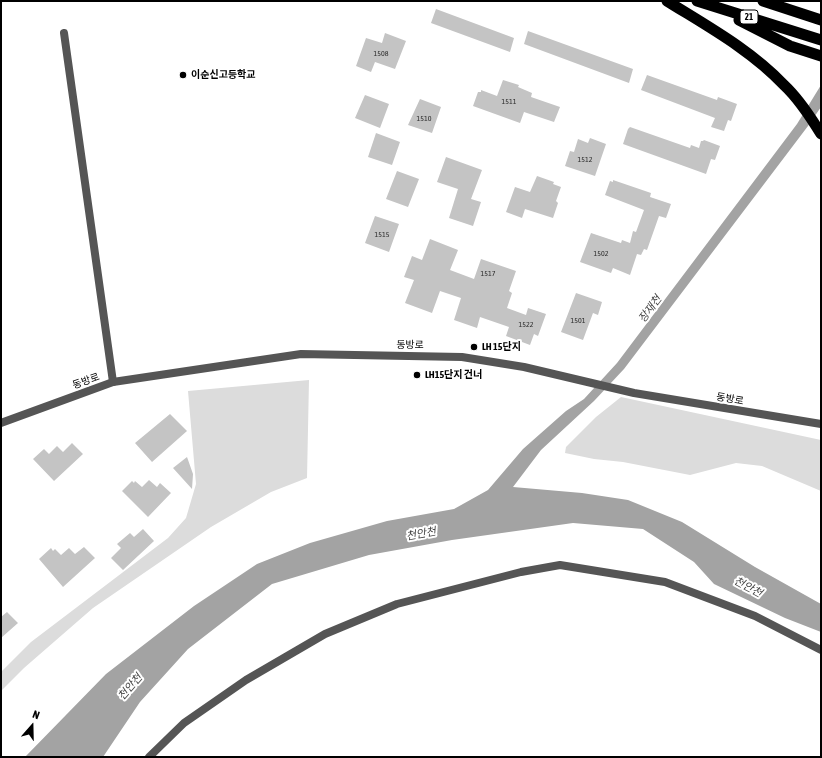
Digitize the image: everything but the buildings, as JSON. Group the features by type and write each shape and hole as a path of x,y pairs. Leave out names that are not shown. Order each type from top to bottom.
{"highway":[{"path":"667,1 726,38 756,60 784,84 804,107 821,134"},
{"name":"21","path":"697,1 821,40"},
{"name":"21","path":"763,1 821,20"},
{"path":"710,5 790,46 821,56"}],"street":[{"path":"64,33 113,382"},
{"name":"동방로","path":"1,423 113,382 300,354 462,357 564,376 634,393 821,424"},
{"path":"149,757 190,719 246,680 326,634 397,604 522,572 560,565 665,582 755,616 821,650"}],"shaded area":[{"path":"309,380 307,478 271,492 211,527 93,608 24,668 1,691 1,672 31,642 168,538 186,518 196,484 188,391"},
{"path":"621,397 821,440 821,491 762,466 736,463 690,475 565,453 566,447 596,417"}],"water":[{"name":"천안천","path":"821,85 821,107 808,126 624,369 594,401 541,450 513,487 582,493 628,500 682,522 755,567 821,604 821,632 785,618 714,584 694,562 643,529 573,523 452,540 369,555 272,584 188,649 140,702 103,757 25,757 106,674 194,606 257,564 310,543 387,521 454,509 488,490 523,449 566,411 584,399 617,363 797,124"}],"place":[{"name":"이순신고등학교","path":"183,75"},
{"name":"LH 15단지","path":"474,347"},
{"name":"LH15단지 건너","path":"417,375"}],"water label":[{"name":"장재천","path":"650,309"}]}
